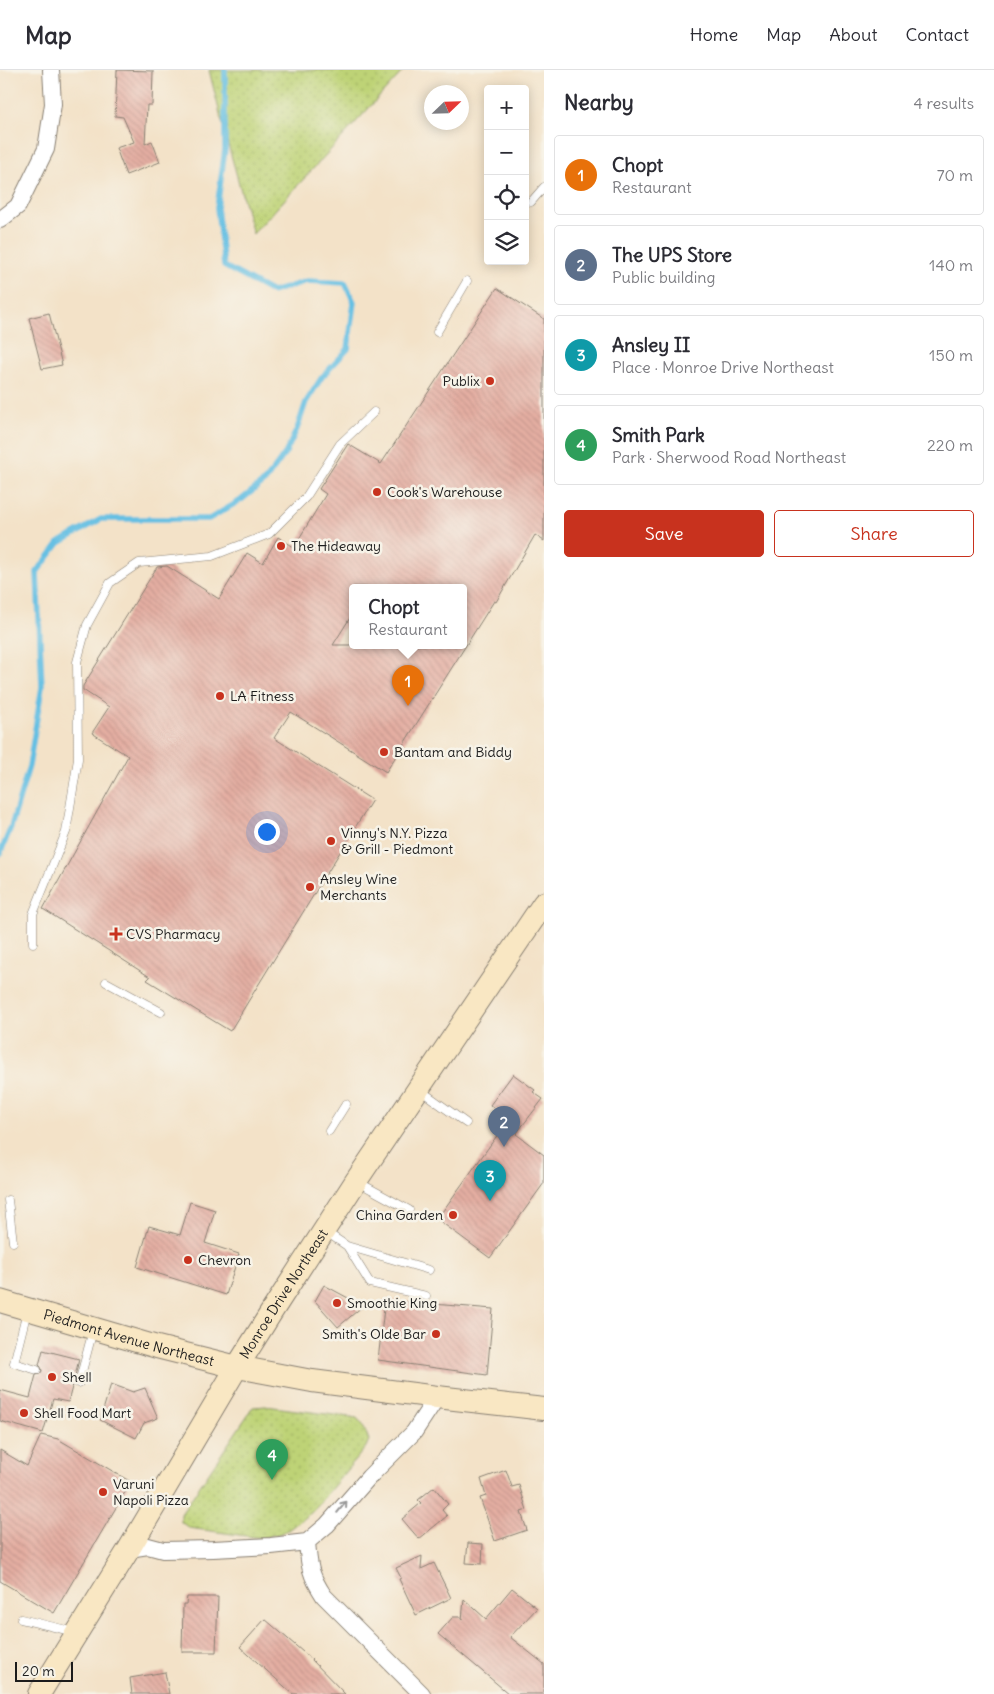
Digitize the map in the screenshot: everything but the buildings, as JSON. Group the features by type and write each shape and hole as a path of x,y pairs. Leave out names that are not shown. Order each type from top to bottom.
{"main road":[{"name":"Monroe Drive Northeast","path":"44,1692 77,1633 237,1367 356,1181 544,903"},
{"name":"Piedmont Avenue Northeast","path":"0,1301 157,1347 237,1367 312,1381 437,1398 544,1409"}],"street":[{"path":"0,220 18,206 46,149 54,104 51,70"},
{"path":"129,1549 148,1546 163,1550 213,1549 308,1542 327,1525 369,1476 414,1432 437,1398"},
{"path":"308,1542 310,1570 314,1582 324,1596 422,1694"}],"lane":[{"path":"531,202 544,187"},
{"path":"437,332 466,281"},
{"path":"33,943 33,914 66,832 78,759 77,662 87,626 110,583 139,563 212,556 269,534 306,497 340,444 374,412"},
{"path":"106,982 161,1012"},
{"path":"418,1089 466,1123"},
{"path":"329,1130 346,1104"},
{"path":"356,1181 409,1210"},
{"path":"8,1200 13,1242"},
{"path":"324,1231 347,1246 429,1270"},
{"path":"347,1246 370,1283 426,1296"},
{"path":"27,1309 14,1363 38,1370"},
{"path":"73,1381 79,1382 93,1329"},
{"path":"21,1619 77,1633"}],"green space":[{"path":"209,70 404,70 253,234"},
{"path":"266,1406 357,1418 363,1425 369,1440 366,1447 312,1512 288,1530 261,1538 189,1528 181,1522 181,1514 253,1407"}],"waterway":[{"path":"0,854 11,827 29,766 42,687 37,572 59,543 101,519 209,519 241,500 266,480 286,452 297,429 306,402 322,377 348,349 354,302 345,283 307,281 272,292 224,266 217,208 225,149 225,70"}],"place":[{"name":"Publix","path":"490,381"},
{"name":"Cook's Warehouse","path":"377,492"},
{"name":"The Hideaway","path":"281,546"},
{"name":"LA Fitness","path":"220,696"},
{"name":"Chopt","path":"408,706"},
{"name":"Bantam and Biddy","path":"384,752"},
{"name":"Vinny's N.Y. Pizza & Grill - Piedmont","path":"331,841"},
{"name":"Ansley Wine Merchants","path":"310,887"},
{"name":"CVS Pharmacy","path":"116,934"},
{"name":"The UPS Store","path":"504,1147"},
{"name":"Ansley II","path":"490,1201"},
{"name":"China Garden","path":"453,1215"},
{"name":"Chevron","path":"188,1260"},
{"name":"Smoothie King","path":"337,1303"},
{"name":"Smith's Olde Bar","path":"436,1334"},
{"name":"Shell","path":"52,1377"},
{"name":"Shell Food Mart","path":"24,1413"},
{"name":"Smith Park","path":"272,1480"},
{"name":"Varuni Napoli Pizza","path":"103,1492"}]}
